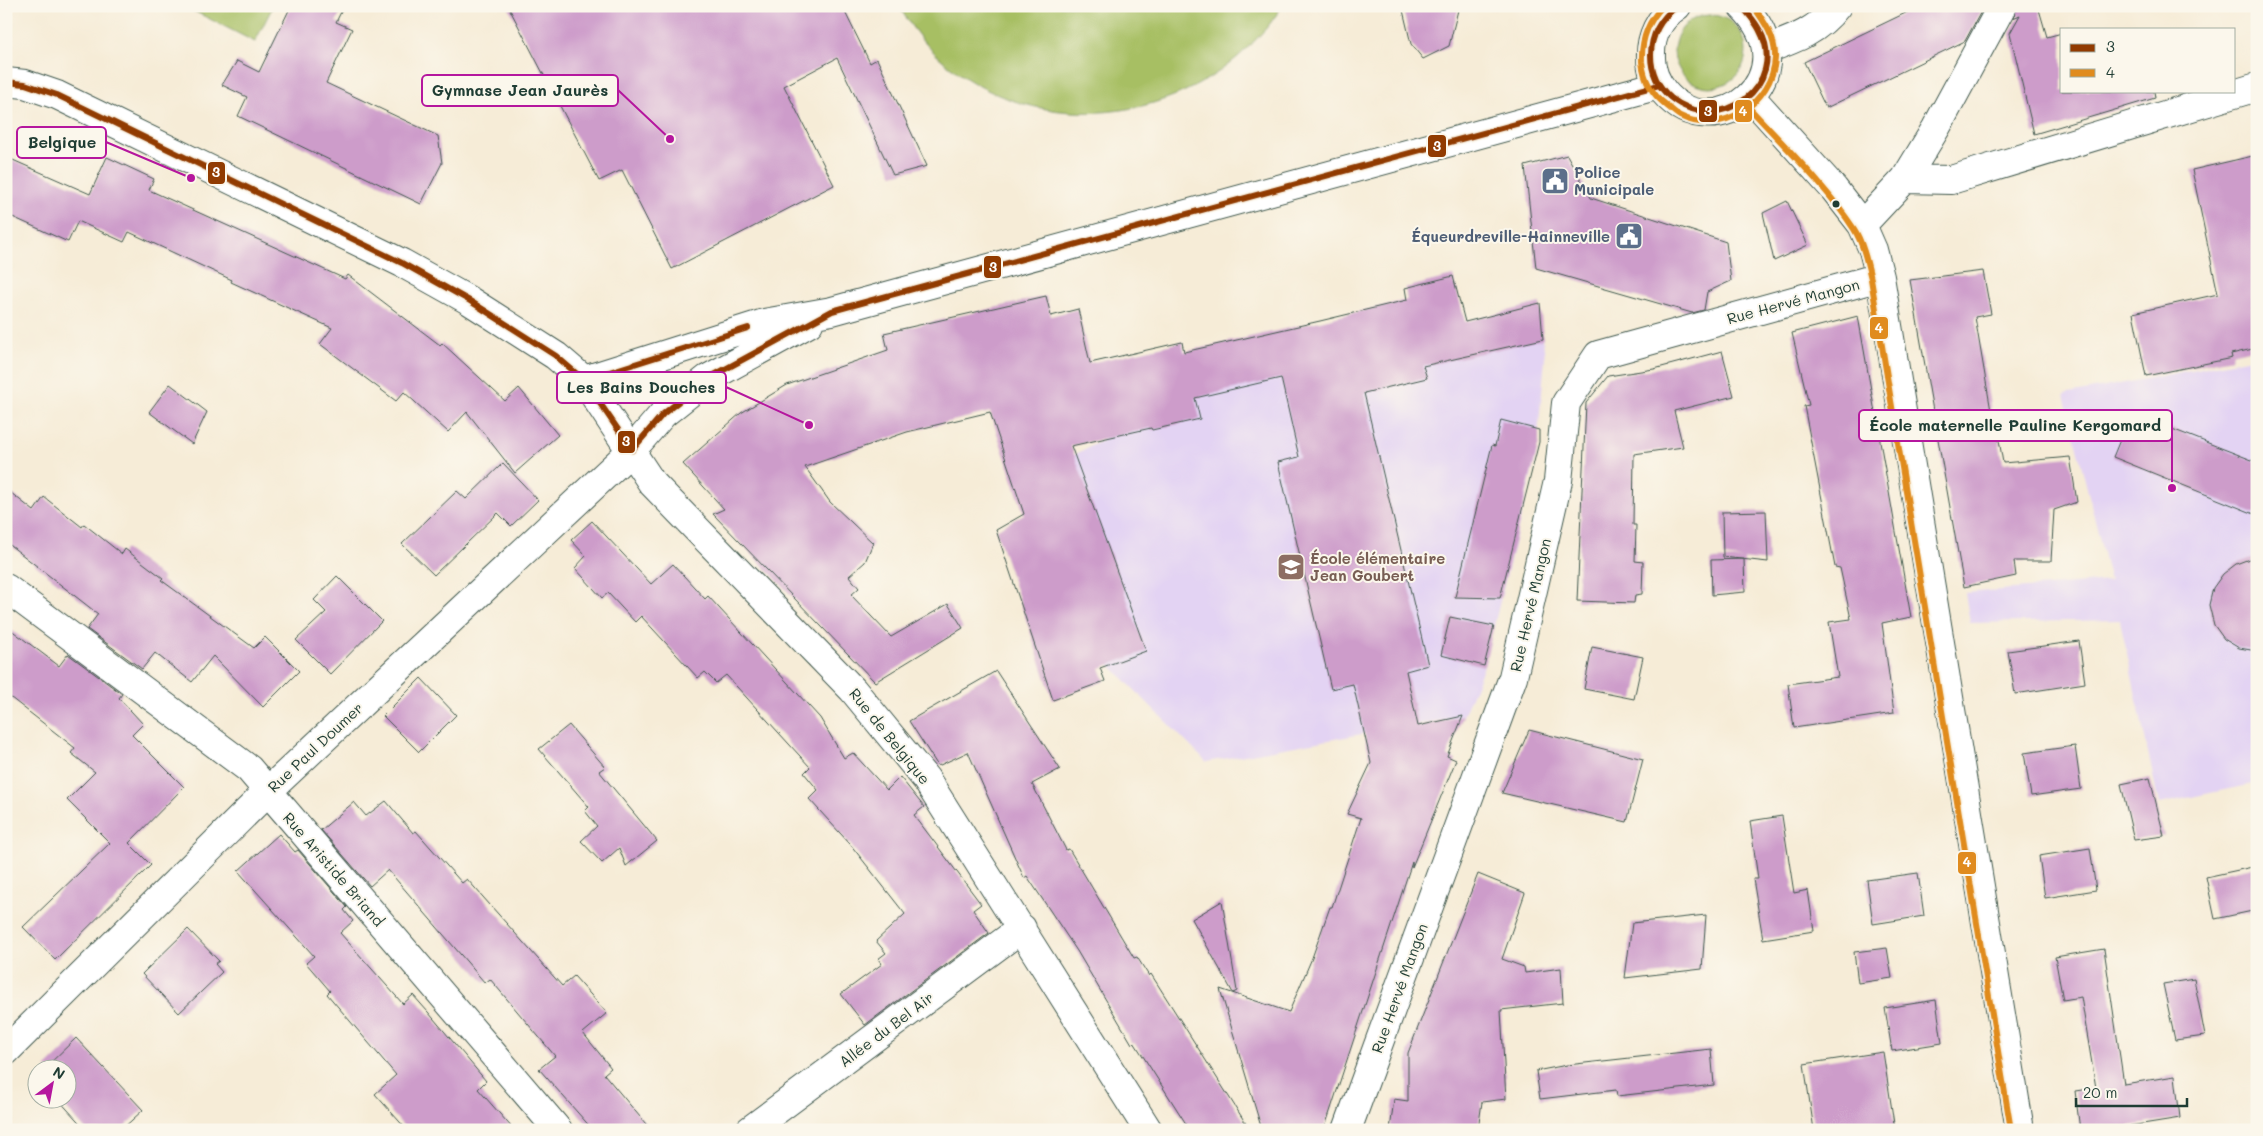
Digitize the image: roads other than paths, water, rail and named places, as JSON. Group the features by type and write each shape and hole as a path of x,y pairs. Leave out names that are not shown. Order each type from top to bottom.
{"street":[{"path":"1677,6 1669,11 1656,27 1650,47 1651,67 1659,86 1670,99 1685,108 1702,113 1719,112 1736,106 1750,96 1760,82 1766,66 1767,49 1763,32 1754,18 1742,6"},
{"path":"1767,49 1806,35 1829,17 1837,6"},
{"path":"1862,226 1905,179 1936,128 2002,6"},
{"name":"Rue de Belgique","path":"6,82 25,84 57,95 402,263 470,301 556,356 584,380 652,483 853,690 920,772 1022,928 1148,1130"},
{"path":"584,380 764,323 832,311 1659,86"},
{"path":"1905,179 1951,180 2257,87"},
{"path":"1750,96 1834,189 1862,226 1873,250 1880,277 2020,1130"},
{"name":"Rue Hervé Mangon","path":"1347,1130 1513,677 1558,481 1566,403 1598,355 1880,277"},
{"name":"Rue Paul Doumer","path":"6,1051 268,792 632,450 663,414 707,379 832,311"},
{"name":"Rue Aristide Briand","path":"6,588 249,769 558,1130"},
{"name":"Allée du Bel Air","path":"750,1130 1022,928"}],"place":[{"name":"Gymnase Jean Jaurès","path":"670,139"},
{"name":"Belgique","path":"191,178"},
{"name":"Police Municipale","path":"1555,181"},
{"name":"Équeurdreville-Hainneville","path":"1629,236"},
{"name":"Les Bains Douches","path":"809,425"},
{"name":"École maternelle Pauline Kergomard","path":"2172,488"},
{"name":"École élémentaire Jean Goubert","path":"1291,567"}]}
